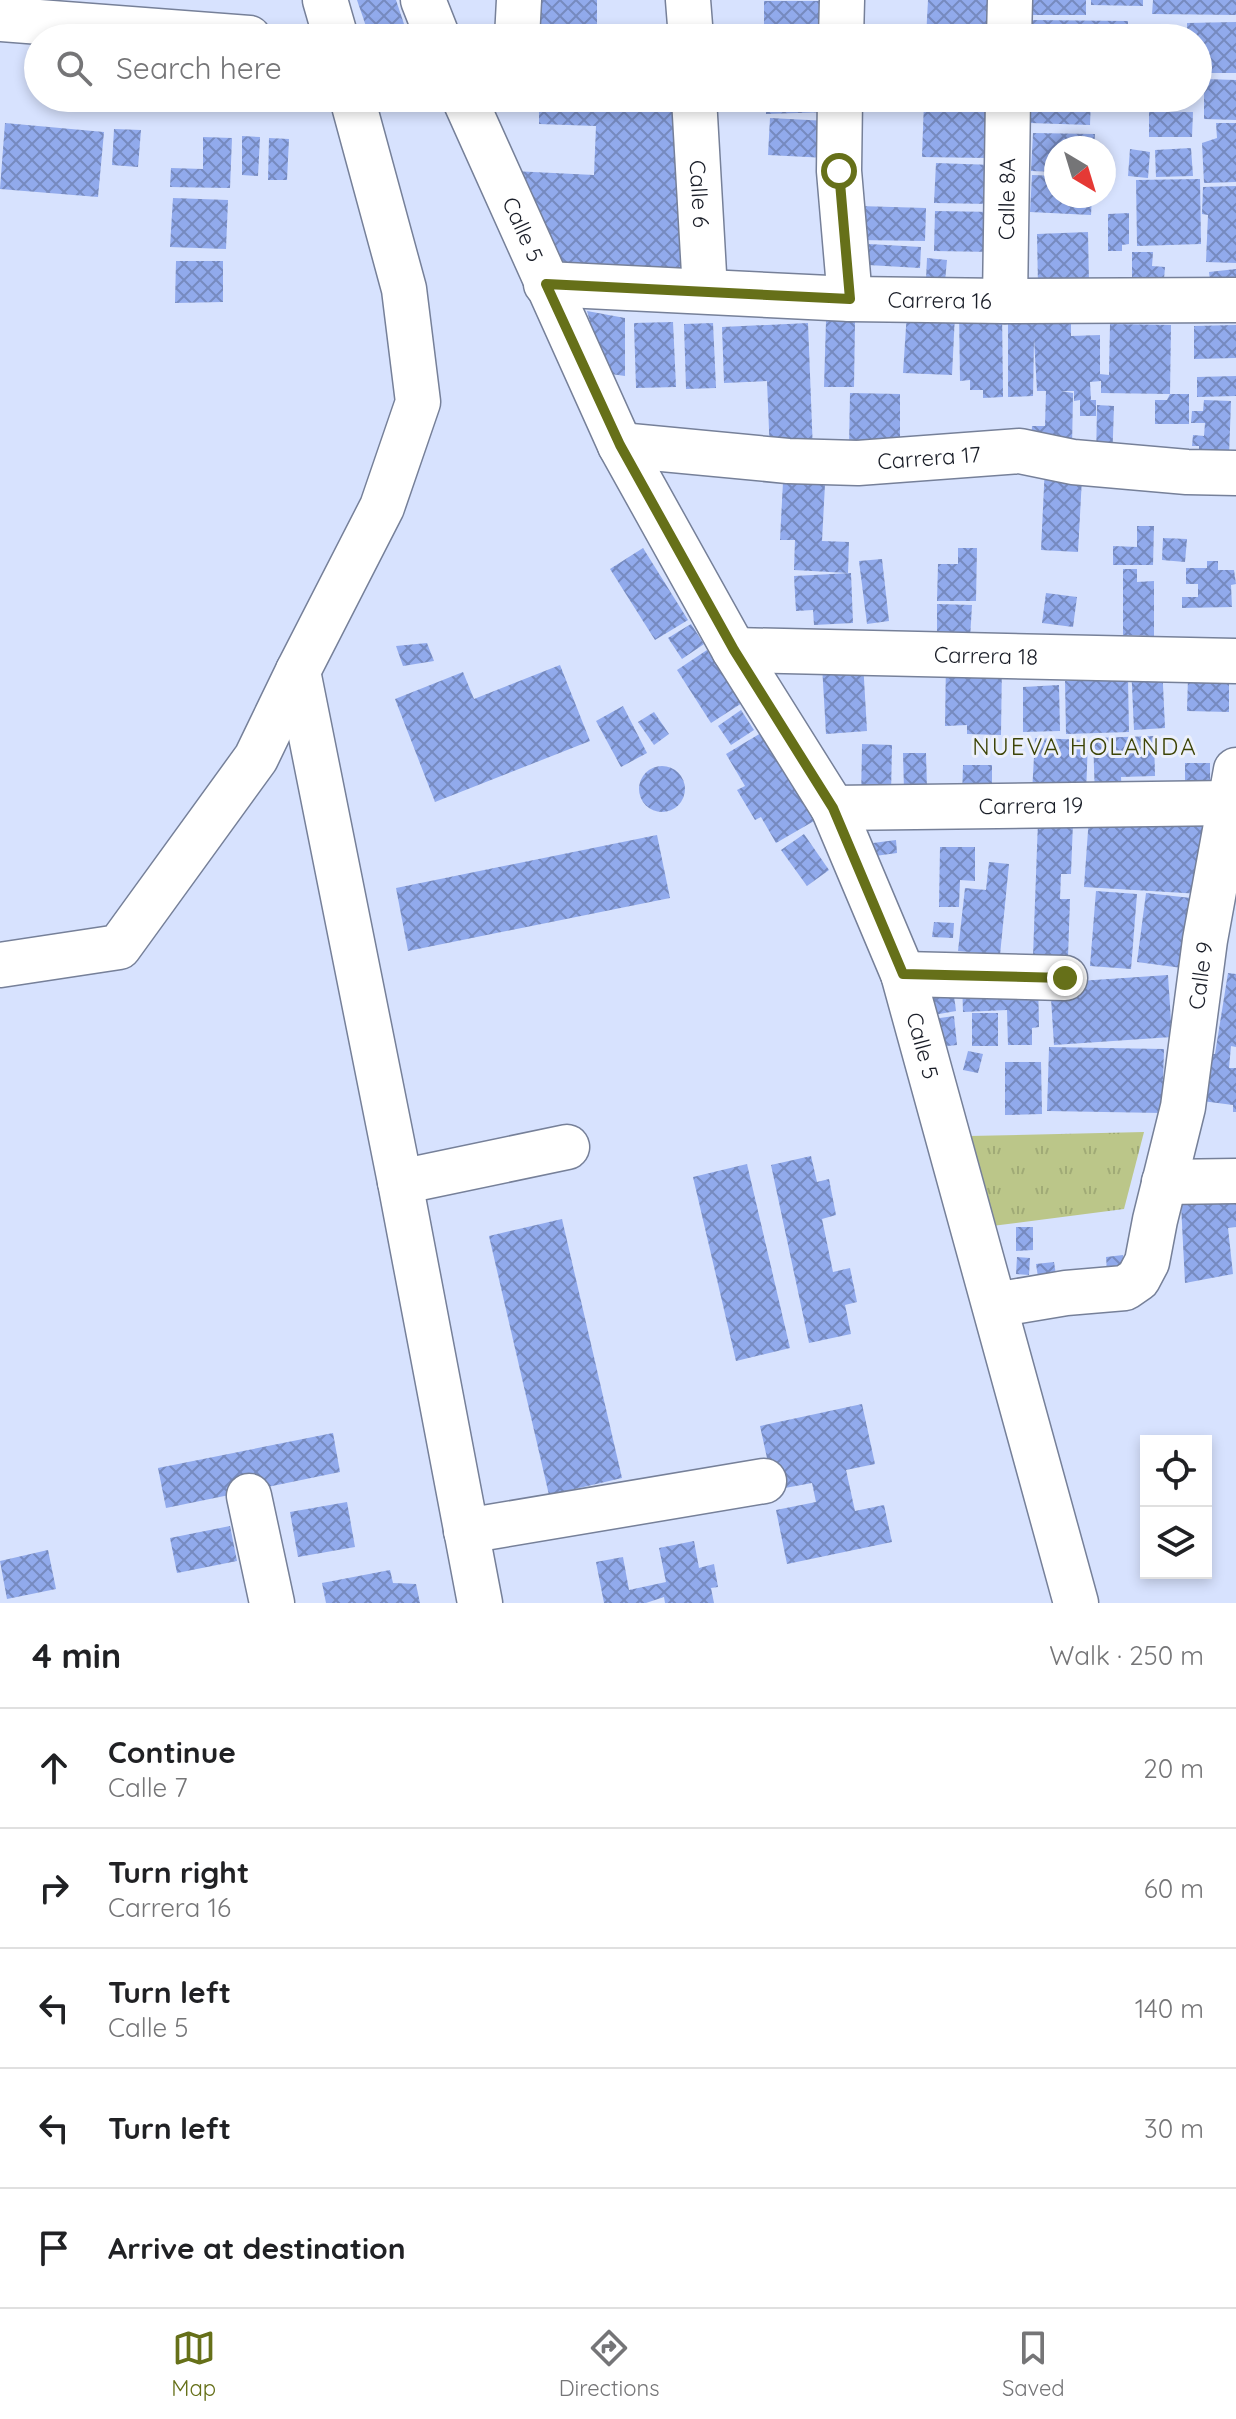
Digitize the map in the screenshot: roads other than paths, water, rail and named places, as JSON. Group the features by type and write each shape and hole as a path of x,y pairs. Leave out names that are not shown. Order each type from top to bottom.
{"street":[{"path":"325,0 332,24"},
{"path":"423,0 432,24"},
{"path":"518,24 519,0"},
{"path":"688,0 690,24"},
{"path":"841,24 842,0"},
{"path":"1009,24 1010,0"},
{"path":"0,19 66,24"},
{"path":"0,965 119,947 256,758 382,507 418,402 404,289 356,112"},
{"name":"Calle 5","path":"470,112 620,445 734,650 833,808 903,974 1076,1603"},
{"name":"Calle 6","path":"695,112 705,291"},
{"path":"840,112 839,171 850,299"},
{"name":"Calle 8A","path":"1005,301 1008,112"},
{"name":"Carrera 16","path":"546,284 850,299 1236,300"},
{"name":"Carrera 17","path":"620,445 802,462 858,463 1020,451 1073,462 1236,473"},
{"name":"Carrera 18","path":"734,650 1236,661"},
{"path":"298,671 480,1603"},
{"name":"Carrera 19","path":"833,808 1233,787"},
{"name":"Calle 9","path":"995,1305 1066,1293 1125,1288 1138,1279 1147,1262 1220,942 1233,787"},
{"path":"903,974 1065,978"},
{"path":"400,1182 567,1147"},
{"path":"1164,1182 1236,1181"},
{"path":"466,1531 764,1481"},
{"path":"249,1496 272,1603"}],"district":[{"name":"NUEVA HOLANDA","path":"1085,746"}]}
